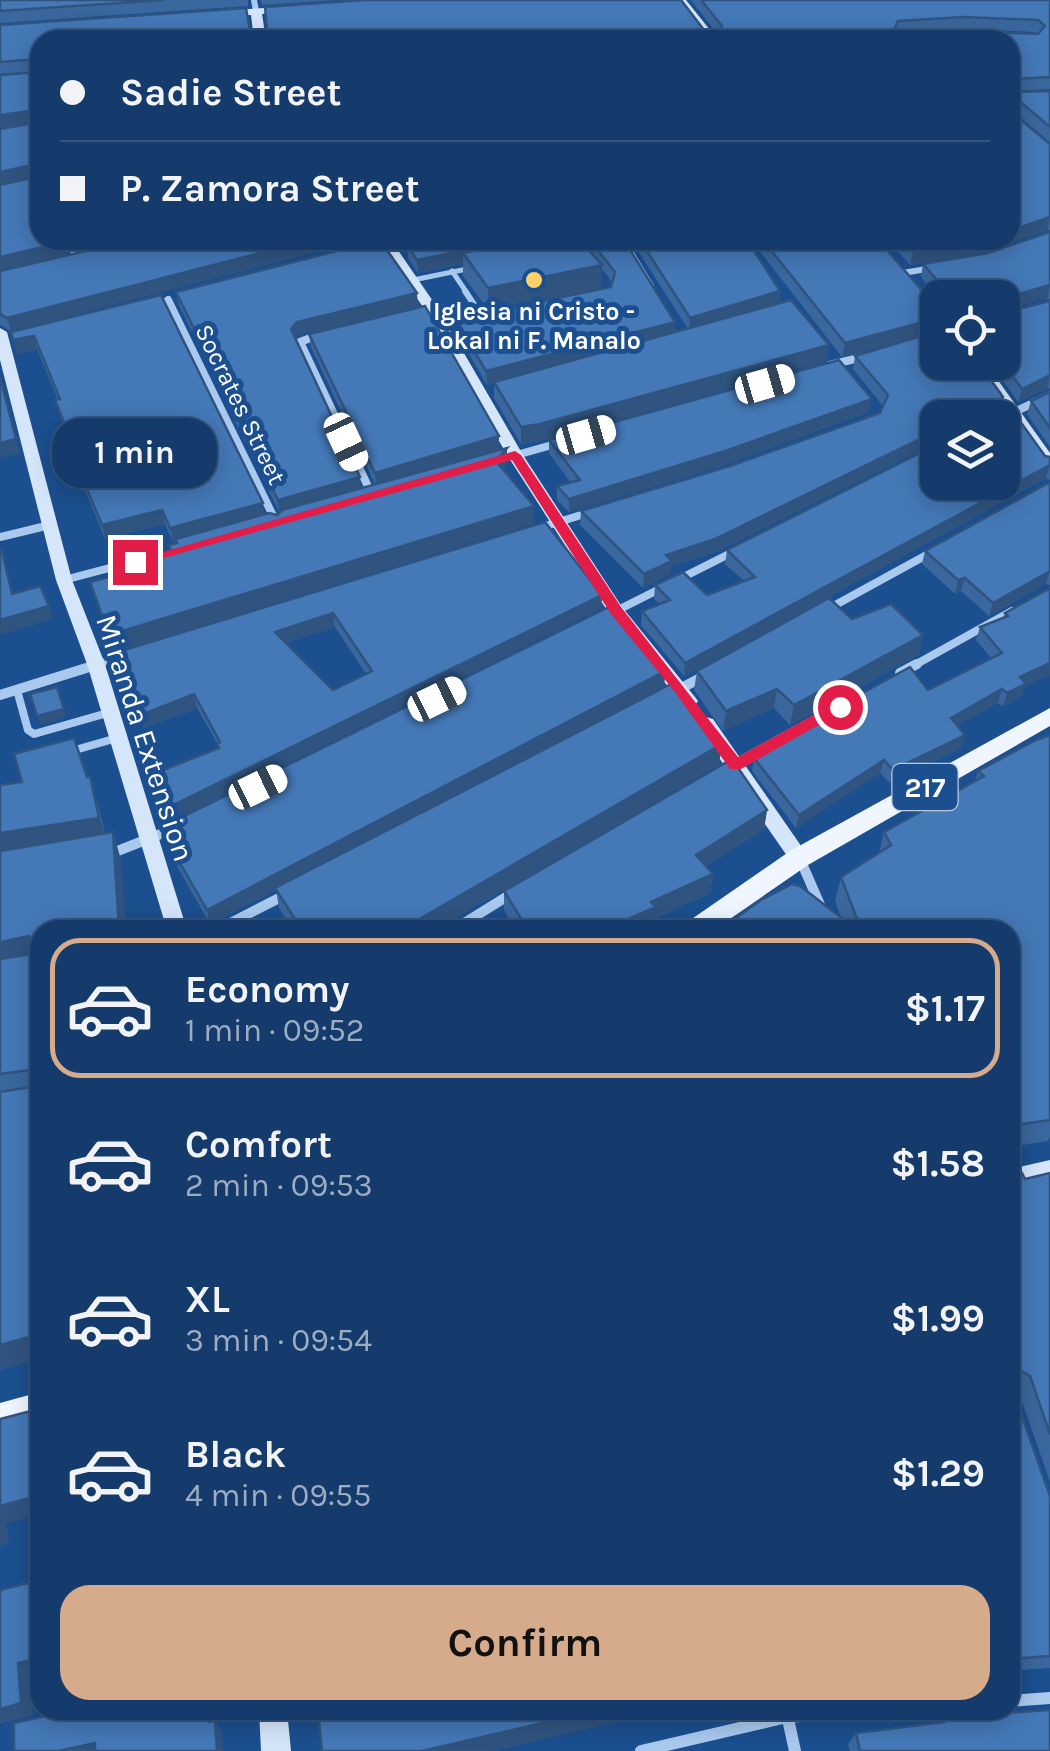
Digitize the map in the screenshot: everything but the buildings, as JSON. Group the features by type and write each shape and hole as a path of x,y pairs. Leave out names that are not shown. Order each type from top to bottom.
{"main road":[{"name":"217","path":"710,920 800,858 1050,716"},
{"path":"0,1419 30,1411"}],"street":[{"path":"680,0 704,30"},
{"path":"216,14 255,6 312,8"},
{"path":"73,250 79,262"},
{"path":"393,250 412,280 424,312 450,326 489,392 506,458 560,521 616,610 680,688 800,858 827,920"},
{"path":"629,250 654,291"},
{"path":"63,265 95,257"},
{"path":"898,268 935,267"},
{"path":"898,268 914,286"},
{"path":"150,304 186,295"},
{"name":"Socrates Street","path":"168,300 277,525"},
{"path":"323,334 300,342 372,495"},
{"name":"Miranda Extension","path":"8,336 64,580 96,664 174,920"},
{"path":"824,349 846,375"},
{"path":"817,368 887,351"},
{"path":"1020,409 1050,395"},
{"path":"1020,431 1050,464"},
{"path":"506,458 572,439"},
{"path":"353,501 390,490"},
{"path":"522,533 596,510"},
{"path":"260,529 296,519"},
{"path":"0,537 50,525"},
{"path":"598,619 750,543"},
{"path":"812,618 940,547"},
{"path":"64,580 170,552"},
{"path":"892,678 1015,610"},
{"path":"0,696 133,653"},
{"path":"663,698 713,671"},
{"path":"718,774 823,716"},
{"path":"94,857 151,840 186,822"},
{"path":"469,920 532,882"},
{"path":"236,920 303,885"},
{"path":"1020,1177 1050,1170"},
{"path":"1020,1700 1050,1698"},
{"path":"274,1720 276,1751"},
{"path":"642,1751 759,1720"},
{"path":"787,1720 794,1751"}],"lane":[{"path":"412,280 487,265"},
{"path":"452,272 479,319 500,315"},
{"path":"16,690 28,730 34,734 111,712"},
{"path":"50,756 119,738"}],"place":[{"name":"Iglesia ni Cristo - Lokal ni F. Manalo","path":"534,280"}],"route":[{"path":"135,562 515,455 616,610 680,688 735,765 840,707"}]}
